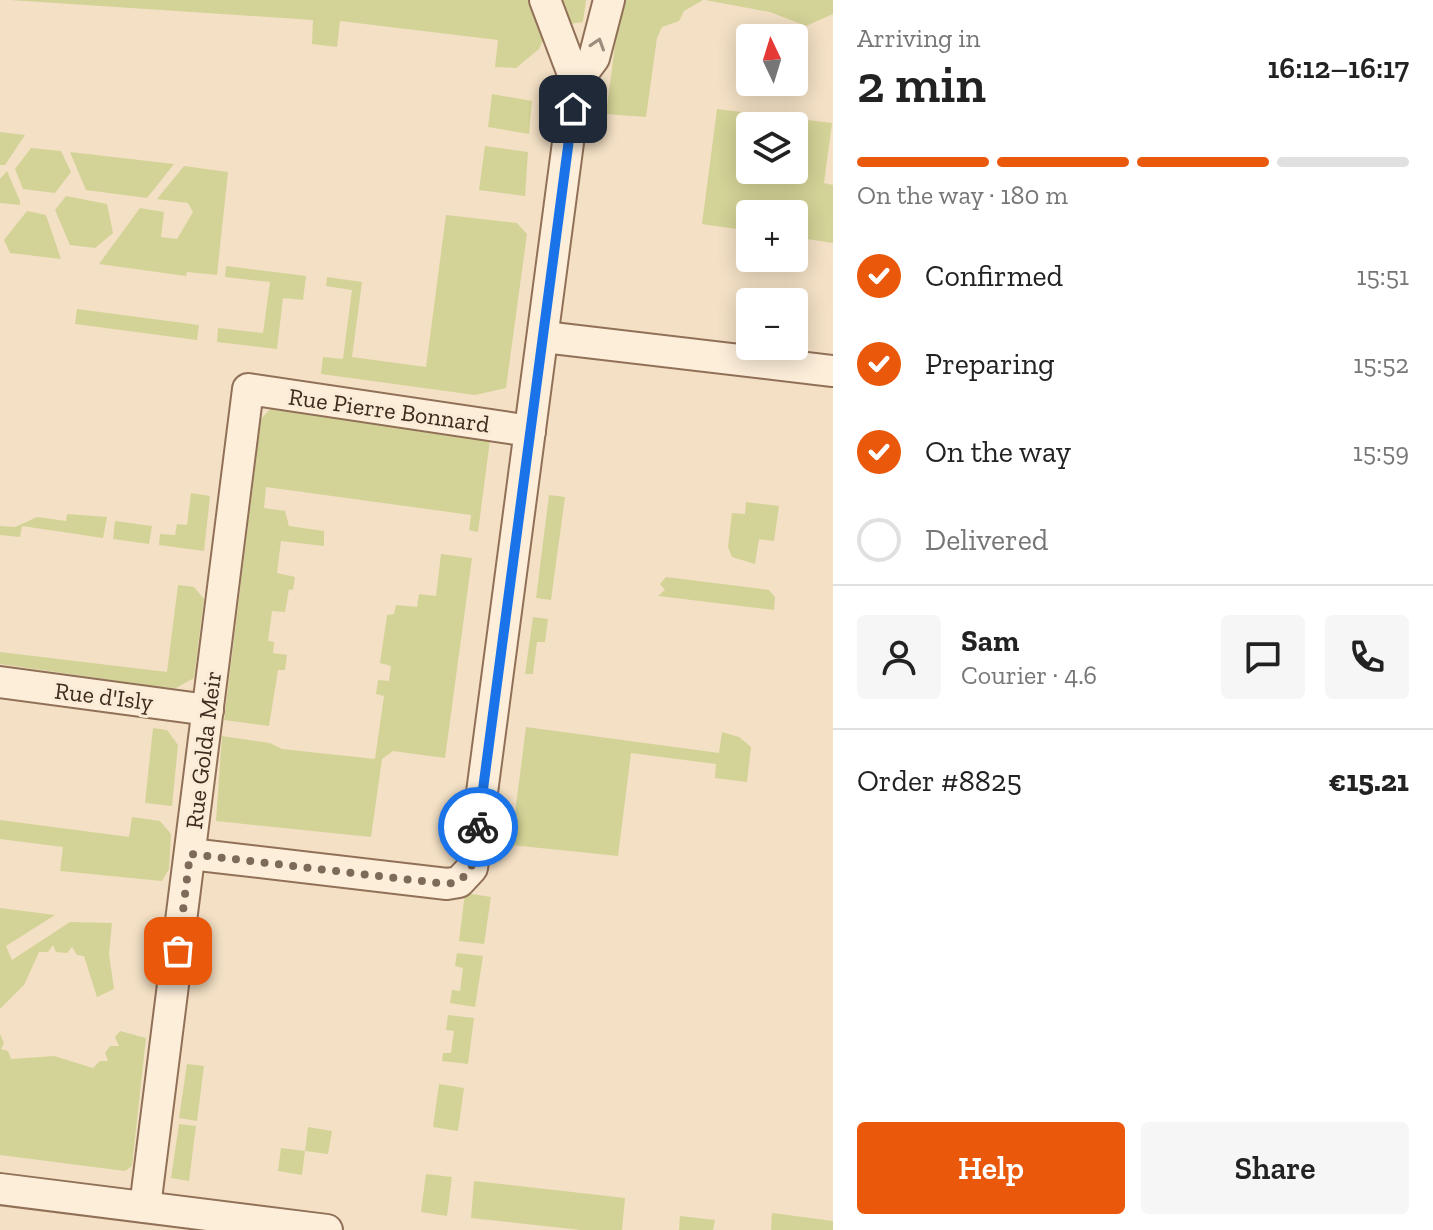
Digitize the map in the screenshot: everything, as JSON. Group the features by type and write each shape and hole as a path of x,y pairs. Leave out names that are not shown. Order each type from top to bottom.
{"street":[{"path":"190,854 459,882 472,868 576,82 545,0"},
{"path":"576,82 594,58 609,0"},
{"path":"544,337 833,371"},
{"name":"Rue Pierre Bonnard","path":"248,389 530,431"},
{"name":"Rue Golda Meir","path":"145,1207 248,389"},
{"name":"Rue d'Isly","path":"0,682 208,710"},
{"path":"0,1189 327,1230"}],"green space":[{"path":"10,0 534,0 546,34 539,49 516,68 495,67 498,40 340,21 337,47 312,44 313,20"},
{"path":"560,0 586,0 583,22 570,24"},
{"path":"621,0 703,0 684,11 679,21 662,27 657,38 646,117 606,114"},
{"path":"705,0 833,0 833,14 808,25 770,12"},
{"path":"492,94 532,101 529,134 488,127"},
{"path":"717,109 742,112 736,112 736,184 808,184 808,120 832,123 824,183 833,185 833,243 808,239 808,200 736,200 736,229 702,224"},
{"path":"0,132 25,135 5,165 0,165"},
{"path":"485,146 528,152 525,196 479,190"},
{"path":"31,148 61,151 71,172 55,193 23,189 15,169"},
{"path":"70,152 174,164 147,198 86,190"},
{"path":"184,166 228,172 217,275 187,272 186,276 99,264 140,208 164,212 161,237 177,239 193,212 188,203 157,199"},
{"path":"7,171 20,205 0,203 0,179"},
{"path":"66,196 107,204 113,233 95,248 70,245 55,210"},
{"path":"27,211 46,215 61,259 10,253 4,240"},
{"path":"446,215 517,223 527,234 506,388 475,395 321,374 323,357 343,359 352,290 326,286 327,277 362,282 352,357 426,367"},
{"path":"226,266 306,276 303,300 283,298 277,349 217,342 218,328 263,333 270,282 225,277"},
{"path":"77,309 199,325 197,340 75,324"},
{"path":"273,406 490,440 478,532 469,530 471,515 266,487 264,508 285,511 289,526 324,531 324,546 281,541 277,573 295,577 293,590 289,589 285,612 272,611 268,641 274,642 273,653 287,655 285,670 278,670 269,726 224,720 261,419"},
{"path":"191,493 210,496 204,551 159,545 160,534 175,535 177,524 187,525"},
{"path":"549,495 565,497 551,600 536,598"},
{"path":"746,502 779,506 774,541 759,539 755,564 732,557 728,547 732,513 745,514"},
{"path":"67,514 107,517 103,538 22,526 20,537 0,535 0,526 15,527 37,517 66,521"},
{"path":"115,521 152,526 149,544 113,539"},
{"path":"441,554 472,558 445,758 393,751 382,759 371,837 216,821 222,736 270,743 282,749 375,759 384,696 376,694 378,680 389,681 391,666 380,663 387,615 394,614 396,605 417,607 419,594 436,596"},
{"path":"666,577 769,590 775,597 774,610 658,596 665,590 660,584"},
{"path":"178,585 194,587 204,599 194,678 176,688 0,664 0,652 167,672"},
{"path":"533,617 548,619 545,642 537,642 533,674 525,674"},
{"path":"526,727 719,753 722,732 739,737 751,747 747,782 715,778 716,764 631,753 618,856 511,845"},
{"path":"153,728 167,730 178,745 172,806 145,803"},
{"path":"132,817 160,821 171,834 169,869 162,881 60,871 63,847 0,839 0,820 129,837"},
{"path":"465,893 491,897 484,944 459,941"},
{"path":"0,908 55,915 6,946 12,960 70,922 112,923 109,954 114,989 97,997 84,956 77,955 72,947 67,953 56,952 53,945 48,952 39,952 24,985 0,1009"},
{"path":"457,953 483,956 475,1007 450,1003 452,990 460,991 463,968 455,966"},
{"path":"448,1015 474,1018 468,1064 442,1061 443,1053 451,1053 454,1031 446,1030"},
{"path":"120,1031 146,1038 132,1166 125,1171 0,1155 0,1034 4,1043 1,1049 8,1051 11,1059 54,1056 93,1068 100,1061 108,1061 105,1053 110,1046 119,1046 115,1037"},
{"path":"187,1064 204,1066 197,1121 179,1118"},
{"path":"439,1084 464,1088 458,1131 433,1127"},
{"path":"179,1124 196,1126 189,1181 171,1178"},
{"path":"308,1127 332,1131 328,1154 305,1151"},
{"path":"281,1148 305,1151 302,1175 278,1171"},
{"path":"426,1174 452,1177 447,1216 421,1212"},
{"path":"474,1181 625,1198 622,1230 581,1230 471,1218"},
{"path":"772,1213 833,1221 833,1230 771,1230"},
{"path":"680,1216 715,1220 713,1230 679,1230"}],"way so far":[{"path":"178,951 190,854 447,884 459,882 472,868 478,827"}],"route":[{"path":"478,827 573,109"}]}
